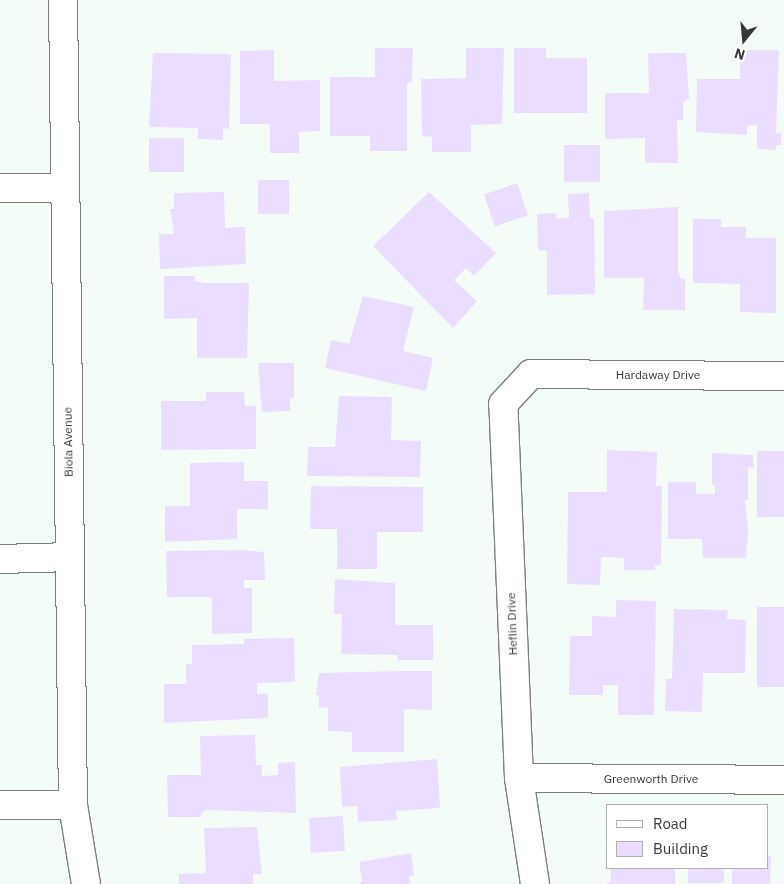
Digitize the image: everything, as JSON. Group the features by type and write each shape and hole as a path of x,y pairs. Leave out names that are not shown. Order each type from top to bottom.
{"street":[{"name":"Biola Avenue","path":"63,0 73,805 86,884"},
{"path":"0,188 65,188"},
{"name":"Hardaway Drive","path":"531,374 784,376"},
{"name":"Heflin Drive","path":"531,374 502,404 519,778 535,884"},
{"path":"0,559 70,557"},
{"name":"Greenworth Drive","path":"519,778 784,780"},
{"path":"0,805 73,805"}],"building":[{"path":"375,48 413,48 412,82 407,83 407,151 370,151 370,136 330,136 330,77 375,77"},
{"path":"466,48 504,48 502,124 471,125 471,152 432,152 432,137 422,136 421,79 466,78"},
{"path":"514,48 546,48 546,58 587,58 587,113 514,113"},
{"path":"274,50 274,81 320,80 320,131 299,132 299,153 270,153 270,124 240,124 240,51"},
{"path":"740,50 779,50 776,133 781,133 781,145 776,145 776,150 757,149 757,125 747,126 747,135 696,132 697,79 740,79"},
{"path":"153,53 231,54 229,129 223,128 223,140 198,139 198,128 149,127"},
{"path":"648,53 686,53 689,99 683,102 683,120 677,120 678,163 645,163 645,138 605,139 605,93 649,93"},
{"path":"149,138 184,138 184,172 149,172"},
{"path":"564,145 600,145 600,182 564,182"},
{"path":"258,180 289,180 289,214 258,214"},
{"path":"517,183 528,215 495,227 484,194"},
{"path":"224,192 225,228 245,227 246,264 160,269 159,234 174,234 170,209 174,209 174,193"},
{"path":"429,192 496,253 474,276 466,268 454,280 477,301 453,328 373,246"},
{"path":"589,193 590,218 594,219 595,294 547,295 547,251 538,250 537,214 556,213 556,218 569,218 568,194"},
{"path":"678,207 678,272 681,279 685,279 685,310 643,310 644,278 604,278 604,211"},
{"path":"693,219 721,219 721,227 746,227 746,238 776,238 776,313 740,312 740,284 693,283"},
{"path":"164,276 195,276 195,281 204,283 249,283 247,358 197,358 197,318 164,319"},
{"path":"363,296 414,307 403,351 433,358 426,391 325,368 331,340 349,344"},
{"path":"258,363 294,363 294,399 290,398 290,411 262,412"},
{"path":"206,392 244,392 245,406 256,406 256,449 161,450 161,401 206,401"},
{"path":"339,396 392,397 391,440 421,441 420,477 307,476 308,447 335,447"},
{"path":"607,450 657,452 656,486 662,486 661,565 655,565 655,570 624,570 624,558 601,557 600,585 567,584 568,492 607,492"},
{"path":"757,451 784,451 784,517 757,517"},
{"path":"712,453 753,455 754,468 748,467 748,500 745,500 748,531 746,558 703,558 702,539 668,539 668,482 696,482 696,494 715,494 715,485 712,485"},
{"path":"244,462 244,481 268,481 268,509 237,509 237,539 165,542 165,506 190,506 190,463"},
{"path":"311,486 423,487 423,532 377,532 377,569 337,569 337,529 310,529"},
{"path":"244,550 264,552 265,580 244,580 244,588 252,588 252,633 212,634 212,597 167,597 166,551"},
{"path":"335,579 395,583 395,625 433,625 433,660 398,660 398,655 341,654 342,614 334,614"},
{"path":"616,600 656,601 654,715 618,715 618,685 603,685 603,695 569,695 570,636 592,636 592,616 616,617"},
{"path":"757,607 784,607 784,687 757,687"},
{"path":"674,609 728,610 727,619 746,620 745,673 703,673 702,712 665,711 666,679 672,679"},
{"path":"294,638 295,682 257,683 257,694 268,694 268,718 164,723 164,684 186,684 186,664 192,664 192,645 244,644 244,639"},
{"path":"432,671 432,710 404,709 404,752 352,752 352,732 328,731 328,707 319,708 319,695 316,695 319,673"},
{"path":"255,735 256,765 262,765 262,776 278,775 278,763 295,762 296,813 207,810 201,813 201,817 168,817 167,775 201,775 200,736"},
{"path":"437,759 440,808 396,811 397,820 358,822 357,806 342,807 340,767"},
{"path":"343,816 345,851 311,853 309,818"},
{"path":"257,827 262,874 253,874 253,884 179,884 179,874 206,873 204,828"},
{"path":"411,853 414,876 409,876 410,884 359,884 362,881 359,862"},
{"path":"769,856 771,856 770,884 732,884 732,869 769,869"},
{"path":"611,869 675,869 675,884 605,884 611,882"},
{"path":"688,869 724,869 724,883 688,883"}]}
